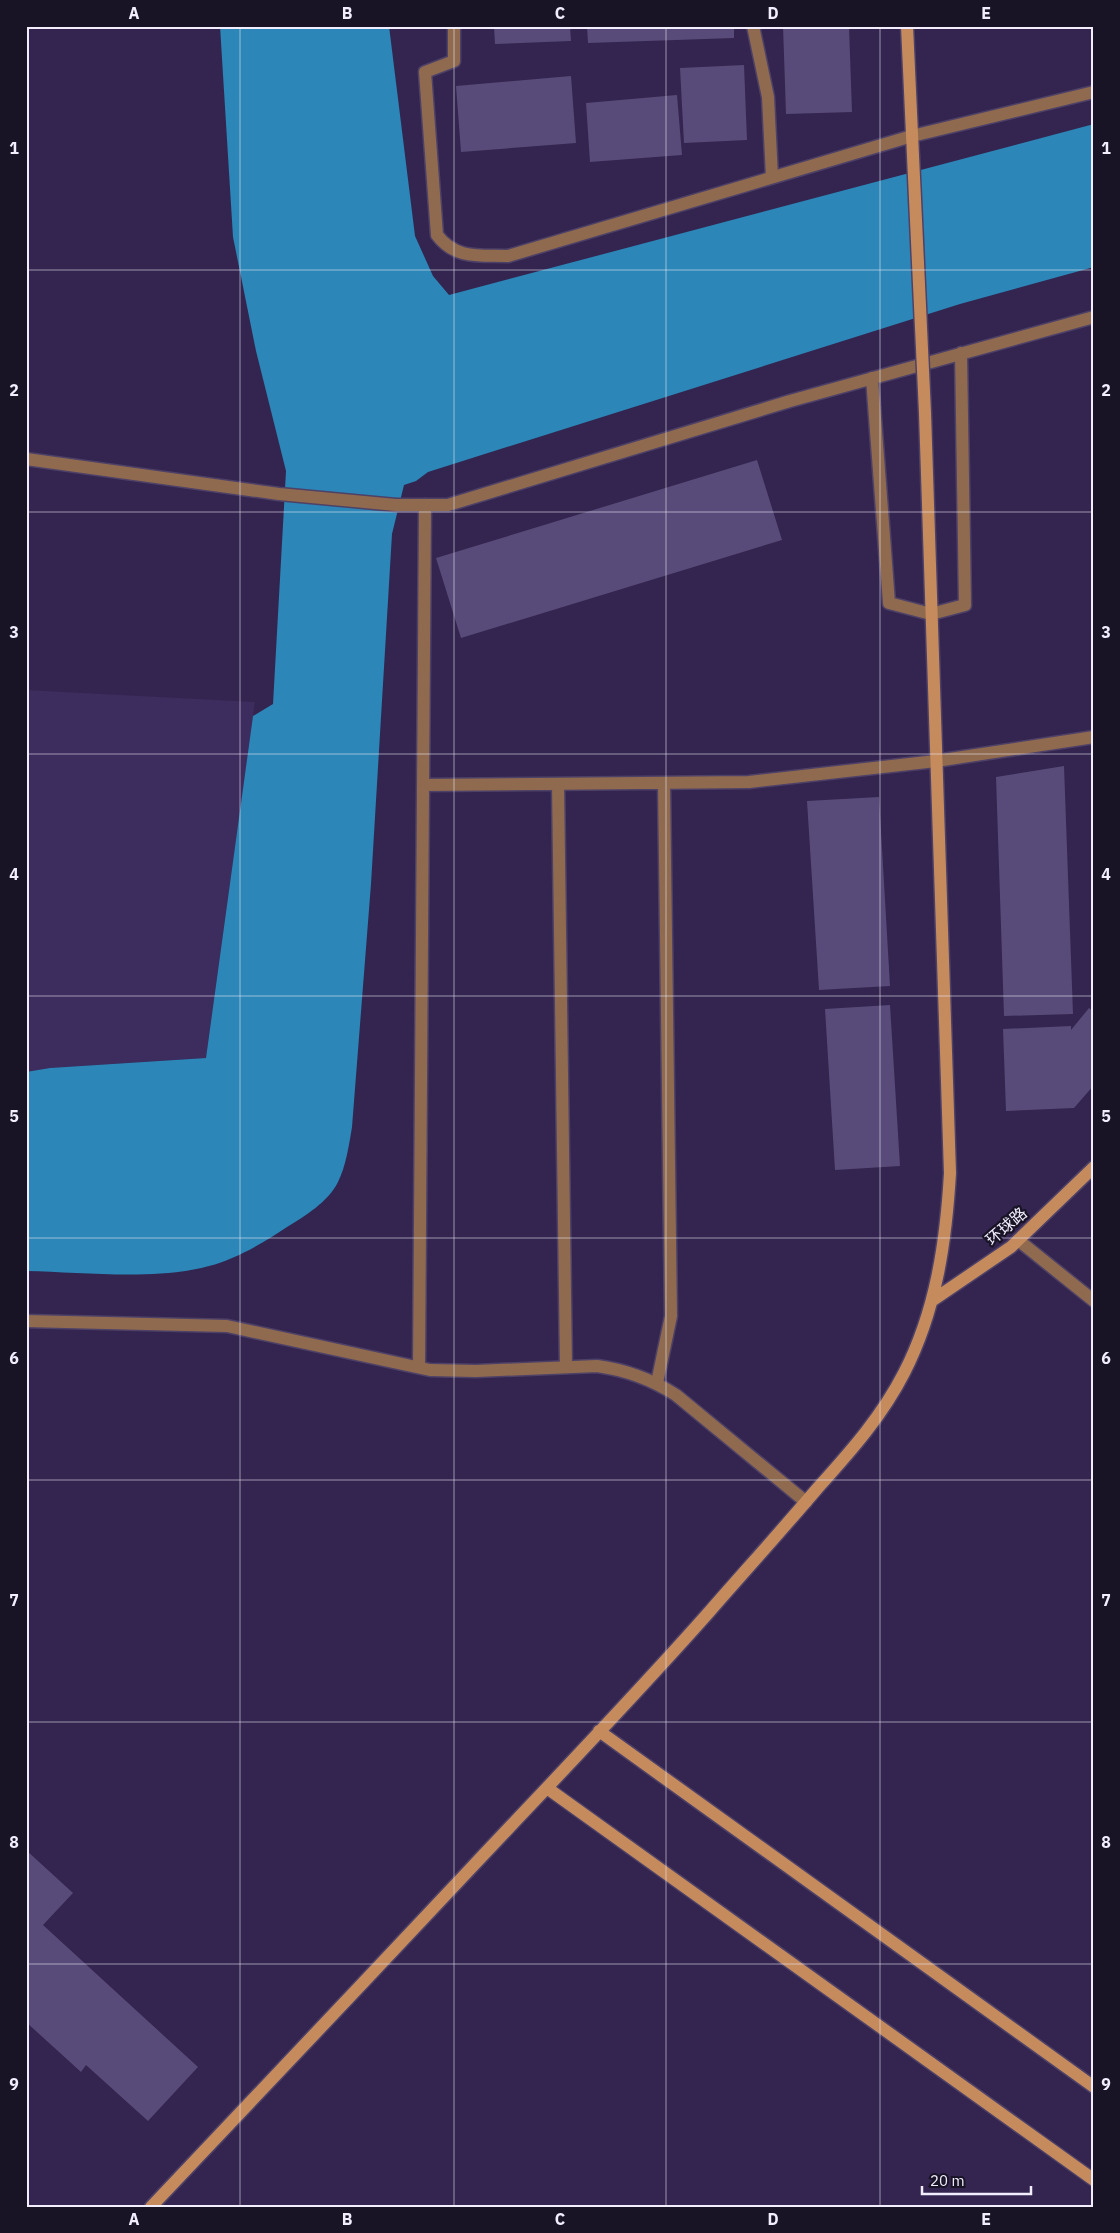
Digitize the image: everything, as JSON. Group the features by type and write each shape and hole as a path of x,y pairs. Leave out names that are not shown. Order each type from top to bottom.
{"main road":[{"path":"151,2207 659,1668 806,1502 867,1432 887,1403 905,1372 920,1336 932,1300 947,1218 950,1173 925,413 907,26"},
{"name":"环球路","path":"932,1300 1018,1240 1094,1167"},
{"path":"599,1732 1094,2087"},
{"path":"547,1788 1094,2180"}],"street":[{"path":"454,26 454,61 425,72 437,235 444,244 463,255 508,256 912,136 1094,92"},
{"path":"753,26 768,97 772,177"},
{"path":"26,459 279,494 396,505 448,505 872,378 1094,317"},
{"path":"872,378 889,603 932,614 965,605 961,353"},
{"path":"419,1367 425,505"},
{"path":"424,785 749,782 936,761 1094,737"},
{"path":"657,1383 671,1316 664,782"},
{"path":"558,784 566,1368"},
{"path":"1018,1240 1094,1301"},
{"path":"26,1321 227,1326 419,1367 476,1371 597,1366 617,1369 657,1383 676,1395 806,1502"}],"shaded area":[{"path":"26,690 255,702 206,1058 50,1068 26,1072"}],"water":[{"path":"220,26 389,26 415,236 433,276 449,295 1094,124 1094,267 960,304 428,472 416,481 404,485 392,534 371,884 352,1127 341,1176 334,1189 316,1208 249,1250 209,1266 188,1271 142,1274 26,1271 26,1072 50,1068 206,1058 253,716 273,704 286,471 256,351 233,237"}],"building":[{"path":"494,26 570,26 571,41 495,44"},
{"path":"587,26 734,26 734,38 588,43"},
{"path":"783,26 849,26 852,112 786,114"},
{"path":"744,65 747,140 684,143 680,68"},
{"path":"571,76 576,143 461,152 456,86"},
{"path":"677,95 682,155 590,162 586,103"},
{"path":"757,460 782,540 461,638 436,558"},
{"path":"1064,766 1073,1014 1004,1016 996,777"},
{"path":"879,797 890,986 819,990 807,801"},
{"path":"890,1005 900,1166 835,1170 825,1009"},
{"path":"1089,1008 1094,1012 1094,1085 1074,1108 1006,1111 1003,1029 1071,1026 1071,1030"},
{"path":"26,1850 73,1893 43,1925 198,2067 148,2121 86,2065 81,2072 26,2022"}]}
